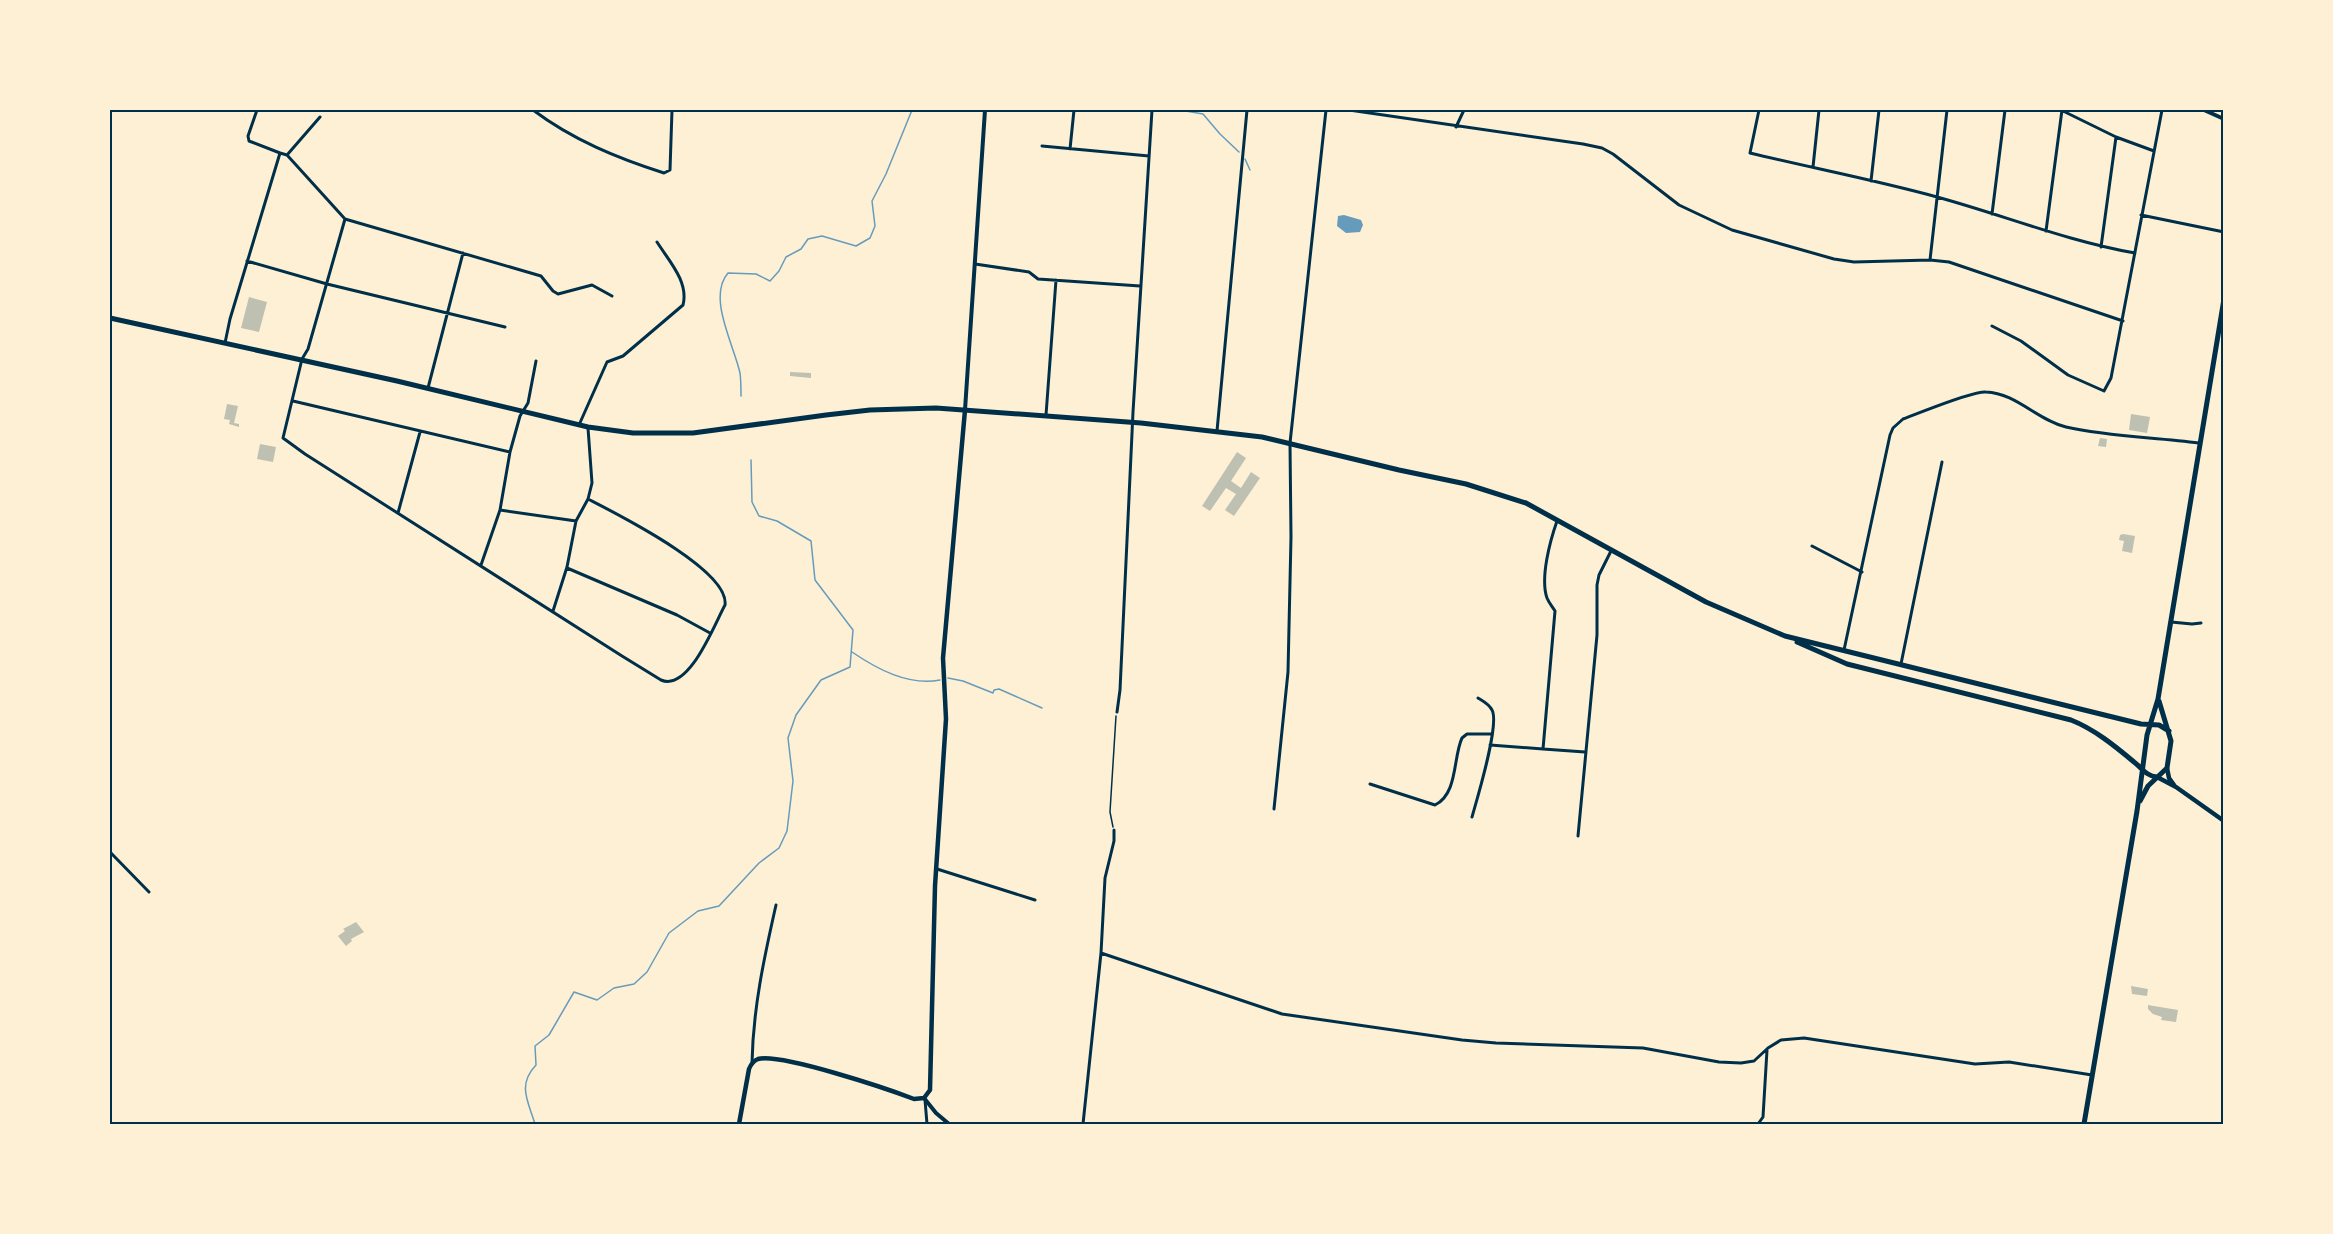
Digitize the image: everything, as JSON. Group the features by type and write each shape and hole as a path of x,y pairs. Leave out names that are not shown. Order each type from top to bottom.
{"main road":[{"path":"2084,1125 2137,811 2147,735 2158,699 2221,324 2223,299"},
{"path":"110,318 428,388 588,427 633,433 693,433 870,410 936,408 1217,431 1290,443 1378,466 1482,488 1526,503 1706,602 1836,659 2077,722 2097,734 2149,775 2176,787 2223,821"},
{"path":"739,1125 752,1063 761,1059 778,1059 914,1099 924,1098 930,1090 937,870 946,719 943,658 966,410"},
{"path":"1785,636 2149,725 2159,725 2169,730"},
{"path":"1929,685 1931,673"},
{"path":"2158,699 2171,741 2167,768 2169,778 2176,787"},
{"path":"2147,735 2151,728 2159,725"},
{"path":"2137,811 2145,791 2157,777 2163,775 2167,768"}],"street":[{"path":"257,110 248,136 249,141 287,155 345,219 542,276 558,294 592,285 612,296"},
{"path":"532,110 571,136 612,155 664,173 670,170 672,110"},
{"path":"966,410 985,110"},
{"path":"1070,149 1074,110"},
{"path":"1117,712 1152,110"},
{"path":"1217,431 1247,110"},
{"path":"1274,808 1288,672 1291,537 1290,443 1326,110"},
{"path":"1349,110 1602,148 1694,214 1756,238 1834,259 1854,262 1930,260 1949,262 2122,321"},
{"path":"1403,110 1403,117"},
{"path":"1456,127 1464,110"},
{"path":"1759,110 1750,153 1938,197 2101,247 2135,253"},
{"path":"1813,168 1819,110"},
{"path":"1871,181 1879,110"},
{"path":"1930,260 1947,110"},
{"path":"1992,214 2005,110"},
{"path":"2046,231 2061,110 2154,151"},
{"path":"1992,326 2021,341 2068,375 2104,391 2111,378 2162,110"},
{"path":"2204,110 2223,120"},
{"path":"287,155 320,117"},
{"path":"2101,247 2116,136"},
{"path":"1042,146 1149,156"},
{"path":"225,343 230,319 280,153"},
{"path":"2141,215 2223,232"},
{"path":"345,219 308,349 302,360 283,438 661,680 674,682 696,662 725,605 725,596 707,571 656,536 588,499"},
{"path":"579,425 607,362 623,356 683,305 686,295 684,285 657,242"},
{"path":"428,388 463,253"},
{"path":"247,261 327,284 505,327"},
{"path":"975,264 1029,272 1038,279 1140,286"},
{"path":"1046,417 1056,280"},
{"path":"482,565 500,510 510,452 523,411 528,403 536,362"},
{"path":"1836,659 1841,651 1862,572 1869,527 1890,435 1893,428 1903,419 1984,392 2008,398 2048,421 2066,427 2107,434 2201,443"},
{"path":"293,401 510,452"},
{"path":"553,611 567,567 576,521 588,499 592,483 588,427"},
{"path":"398,513 420,432"},
{"path":"1900,665 1942,462"},
{"path":"500,510 576,521"},
{"path":"1543,749 1555,610 1548,601 1545,591 1547,561 1558,519"},
{"path":"1812,546 1862,572"},
{"path":"1578,836 1597,635 1599,575 1612,549"},
{"path":"567,567 677,615 710,633"},
{"path":"2171,622 2201,623"},
{"path":"1472,817 1492,734 1493,710 1478,698"},
{"path":"1370,784 1435,805 1438,804 1445,797 1451,783 1462,738 1467,734 1492,734"},
{"path":"1490,745 1585,752"},
{"path":"1083,1125 1101,953 1105,878 1114,841 1114,830"},
{"path":"110,852 149,892"},
{"path":"937,870 1035,900"},
{"path":"752,1063 753,1024 763,959 776,905"},
{"path":"1101,953 1282,1014 1496,1043 1643,1048 1719,1062 1748,1063 1781,1040 1804,1038 1975,1064 2009,1062 2092,1075"},
{"path":"1758,1125 1763,1117 1767,1048"},
{"path":"924,1098 927,1125"},
{"path":"924,1098 949,1125"},
{"path":"1714,1125 1736,1125"}],"path":[{"path":"1114,830 1110,812 1113,736 1117,712"}],"water":[{"path":"1344,215 1361,220 1363,225 1360,232 1346,233 1337,226 1338,216"}],"building":[{"path":"249,297 267,302 259,332 241,328"},
{"path":"790,372 811,373 811,378 790,376"},
{"path":"227,404 238,406 234,423 239,424 239,427 229,424 230,420 224,419"},
{"path":"2131,414 2150,417 2147,433 2129,430"},
{"path":"2100,438 2107,439 2106,447 2098,446"},
{"path":"260,444 276,447 273,462 257,459"},
{"path":"1237,452 1246,458 1231,481 1241,488 1251,472 1260,478 1234,516 1225,510 1236,494 1226,488 1210,511 1202,506"},
{"path":"2120,535 2135,536 2132,553 2122,551 2124,541 2119,540"},
{"path":"356,922 364,932 351,939 352,941 346,946 338,936 345,931 343,929"},
{"path":"2131,986 2148,989 2147,996 2132,994"},
{"path":"2148,1005 2178,1010 2176,1022 2161,1020 2162,1017 2153,1014 2148,1009"}],"waterway":[{"path":"741,396 740,373 721,308 722,283 728,273 756,274 770,281 779,271 786,257 801,249 808,239 822,236 856,246 870,238 875,226 872,201 886,174 912,110"},
{"path":"1180,110 1203,114 1239,152"},
{"path":"1245,159 1250,170"},
{"path":"535,1124 525,1086 530,1072 536,1065 535,1046 549,1035 574,992 597,1000 614,988 634,984 647,972 669,933 698,911 719,906 759,863 779,848 787,831 793,781 788,738 796,715 821,680 850,667 853,630 815,580 811,541 777,521 759,516 752,502 751,460"},
{"path":"852,652 893,675 916,681 940,680"},
{"path":"948,678 963,681 993,693 994,690 999,689 1042,708"}]}
